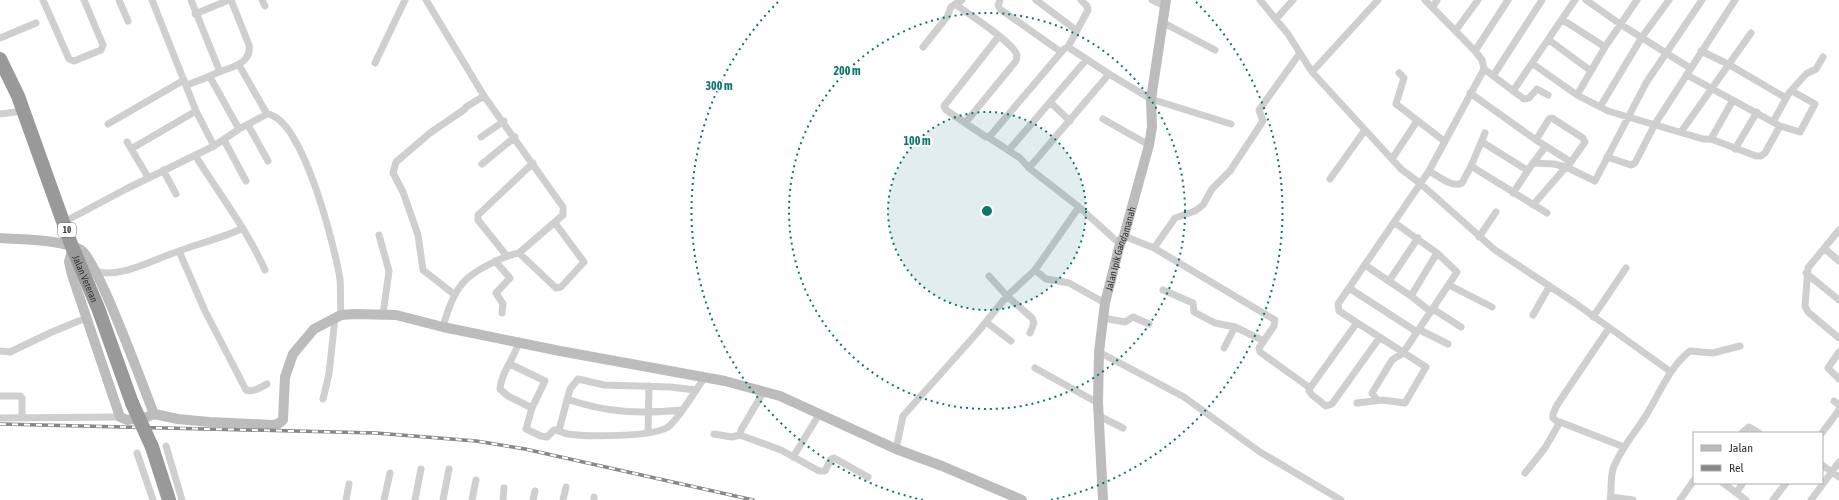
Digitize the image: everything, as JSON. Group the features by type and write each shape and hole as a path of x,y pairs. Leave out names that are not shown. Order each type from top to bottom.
{"highway":[{"name":"Jalan Veteran","path":"0,59 13,84 73,246 98,308 132,403 159,447 169,500"}],"street":[{"path":"43,0 69,59 74,61 101,50 103,45 84,0"},
{"path":"119,0 128,21"},
{"path":"152,0 196,111 214,146"},
{"path":"191,0 220,72"},
{"path":"108,124 185,83 210,77 239,65 246,59 250,50 230,0 196,14"},
{"path":"375,63 405,0"},
{"path":"426,0 484,96 504,121 563,207 563,215 519,253 506,255 465,280 455,295 443,327"},
{"path":"923,47 947,17 951,7 962,0"},
{"path":"1000,0 998,5 1000,9 1061,52"},
{"path":"1036,0 1076,30"},
{"path":"988,137 1061,52 1068,47 1088,10 1087,6 1081,0"},
{"path":"1152,0 1165,3"},
{"path":"1260,0 1276,19 1312,72 1392,160 1421,184 1479,237 1671,372"},
{"path":"1276,19 1293,0"},
{"path":"1312,72 1378,0"},
{"path":"1425,0 1475,51 1482,60 1484,69 1493,76 1526,99 1529,98 1537,89 1548,95"},
{"path":"1433,7 1437,0"},
{"path":"1456,30 1478,0"},
{"path":"1475,51 1508,0"},
{"path":"1493,76 1542,0"},
{"path":"1513,91 1563,20 1575,0"},
{"path":"1586,0 1620,24 1667,53 1688,72 1711,88 1780,126 1800,132 1815,106 1814,102 1792,91"},
{"path":"1577,95 1605,47 1636,0"},
{"path":"1600,107 1642,37 1669,0"},
{"path":"1470,93 1595,181 1646,83 1702,0"},
{"path":"1607,157 1633,165 1655,124 1734,1"},
{"name":"Jalan Ipik Gandamanah","path":"1103,500 1098,403 1103,318 1105,302 1149,145 1152,127 1151,99 1165,3"},
{"path":"955,4 999,36 1016,52 1017,58 966,122"},
{"path":"1563,20 1605,47"},
{"path":"1162,22 1215,50"},
{"path":"0,38 36,23"},
{"path":"1681,132 1751,33"},
{"path":"999,36 944,106 946,110 966,122 974,131 988,137 1009,150 1029,168 1122,240 1154,248 1275,320 1276,323 1259,348 1260,352 1310,388"},
{"path":"1548,40 1591,71"},
{"path":"1068,47 1086,60 1151,99 1231,124"},
{"path":"1702,51 1728,64 1786,98"},
{"path":"1154,248 1175,218 1198,210 1212,189 1230,171 1263,122 1259,111 1266,94 1300,53"},
{"path":"1773,122 1786,98 1806,74 1816,69 1823,57"},
{"path":"1009,150 1086,60"},
{"path":"1533,64 1577,95 1611,113 1655,124 1703,139 1711,139 1735,149 1761,156 1765,153 1780,126"},
{"path":"239,65 267,114 280,120 299,149 313,180 328,226 336,258 340,286 338,317 329,374 323,399"},
{"path":"1357,403 1377,400 1405,403 1414,391 1426,367 1380,337 1356,324 1339,311 1337,307 1364,265 1421,184 1484,69"},
{"path":"1399,73 1404,78 1395,103 1444,142"},
{"path":"1029,168 1109,74"},
{"path":"210,77 239,129"},
{"path":"455,295 423,270 418,235 404,192 393,173 393,167 396,162 430,133 484,96"},
{"path":"1711,139 1733,100"},
{"path":"1050,102 1070,121"},
{"path":"0,114 23,111"},
{"path":"130,149 196,111"},
{"path":"1735,149 1757,112"},
{"path":"64,222 148,177 214,146 239,129 267,114"},
{"path":"1103,119 1149,145"},
{"path":"1533,204 1569,164 1585,140 1554,119 1549,119 1536,140"},
{"path":"481,137 504,121"},
{"path":"1392,160 1417,121"},
{"path":"248,125 268,161"},
{"path":"1330,179 1365,130"},
{"path":"1429,171 1457,185 1464,181 1472,166 1485,133"},
{"path":"482,164 515,137"},
{"path":"224,140 246,182"},
{"path":"127,142 148,177"},
{"path":"1482,142 1527,170"},
{"path":"1513,192 1527,170 1546,146"},
{"path":"195,155 213,185 236,214 251,240 265,270"},
{"path":"506,255 478,220 478,215 533,163"},
{"path":"1533,163 1569,164"},
{"path":"1472,166 1547,213"},
{"path":"163,170 176,194"},
{"path":"896,448 903,416 1007,296 1035,270 1079,207"},
{"path":"1479,237 1496,212"},
{"path":"519,253 556,288 560,287 584,262 555,223"},
{"path":"1377,400 1372,393 1375,386 1392,360 1403,353 1456,275 1457,270 1418,238 1395,223"},
{"path":"96,272 109,274 116,273 152,262 179,251 228,235 243,228"},
{"path":"1839,230 1809,265 1806,273 1806,310 1839,338"},
{"path":"379,235 390,271 383,314"},
{"path":"0,238 73,246 82,250 88,256 96,272 154,414"},
{"path":"1389,281 1418,238"},
{"path":"73,246 69,262 86,318 120,417"},
{"path":"1824,248 1839,260"},
{"path":"179,251 205,310 246,390 256,390 267,384"},
{"path":"1412,296 1437,253"},
{"path":"495,261 510,278 496,293 503,303 502,313"},
{"path":"1364,265 1432,310 1461,327"},
{"path":"1594,317 1626,268"},
{"path":"1035,270 1046,279 1069,283 1105,302"},
{"path":"1806,273 1839,300"},
{"path":"989,276 1007,296 1032,318 1034,323 1030,333"},
{"path":"1449,285 1492,307"},
{"path":"1533,315 1549,287"},
{"path":"1349,288 1418,331 1448,344"},
{"path":"1163,290 1193,303 1194,312 1216,323 1235,327 1264,341"},
{"path":"0,418 22,416 52,419 120,417 127,420 147,417 154,414 178,419 208,422 278,424 283,420 286,377 293,354 310,333 338,317 383,314 396,315 443,327 519,341 560,351 705,377 764,391 820,413 896,448 1022,500"},
{"path":"1103,318 1125,322 1133,317 1149,324"},
{"path":"0,351 10,352 86,318"},
{"path":"986,322 1011,341"},
{"path":"1356,324 1310,388 1309,391 1312,395 1326,406 1332,404 1380,337"},
{"path":"1224,348 1235,327"},
{"path":"1559,423 1554,418 1553,414 1557,405 1609,328"},
{"path":"519,341 501,383 500,389 508,396 532,408"},
{"path":"1633,500 1610,498 1612,472 1624,447 1645,417 1671,372 1683,356 1690,351 1713,353 1740,346"},
{"path":"1100,352 1184,397 1260,452 1341,500"},
{"path":"1839,352 1828,368 1839,379"},
{"path":"510,364 545,381 532,408 526,425 528,431 547,437 554,430 559,430 567,434 603,435 648,432 666,428 705,377"},
{"path":"1035,368 1098,403"},
{"path":"559,430 570,389 578,379 604,385 649,386 696,390"},
{"path":"648,432 649,386"},
{"path":"740,435 741,430 764,391"},
{"path":"0,396 20,396 22,398 22,416"},
{"path":"567,399 607,410 648,413 681,410"},
{"path":"1823,432 1839,410"},
{"path":"793,457 820,413"},
{"path":"1098,416 1123,428"},
{"path":"1525,473 1545,448 1559,423 1562,421 1624,447"},
{"path":"1743,432 1749,427 1758,432"},
{"path":"714,434 732,437 740,435 781,450 819,471 825,471 831,459 834,458 868,477"},
{"path":"159,447 182,500"},
{"path":"137,453 153,500"},
{"path":"1811,500 1839,462"},
{"path":"1823,466 1839,478"},
{"path":"415,500 421,469"},
{"path":"443,500 449,469"},
{"path":"384,500 390,473"},
{"path":"472,500 476,480"},
{"path":"1680,500 1693,481"},
{"path":"346,500 348,484"},
{"path":"1724,484 1746,500"},
{"path":"1736,493 1742,484"},
{"path":"1773,500 1785,484"},
{"path":"563,500 566,487"},
{"path":"503,500 504,488"},
{"path":"533,500 535,491"}],"railway":[{"path":"0,424 376,433 476,441 525,449 753,500"}]}
